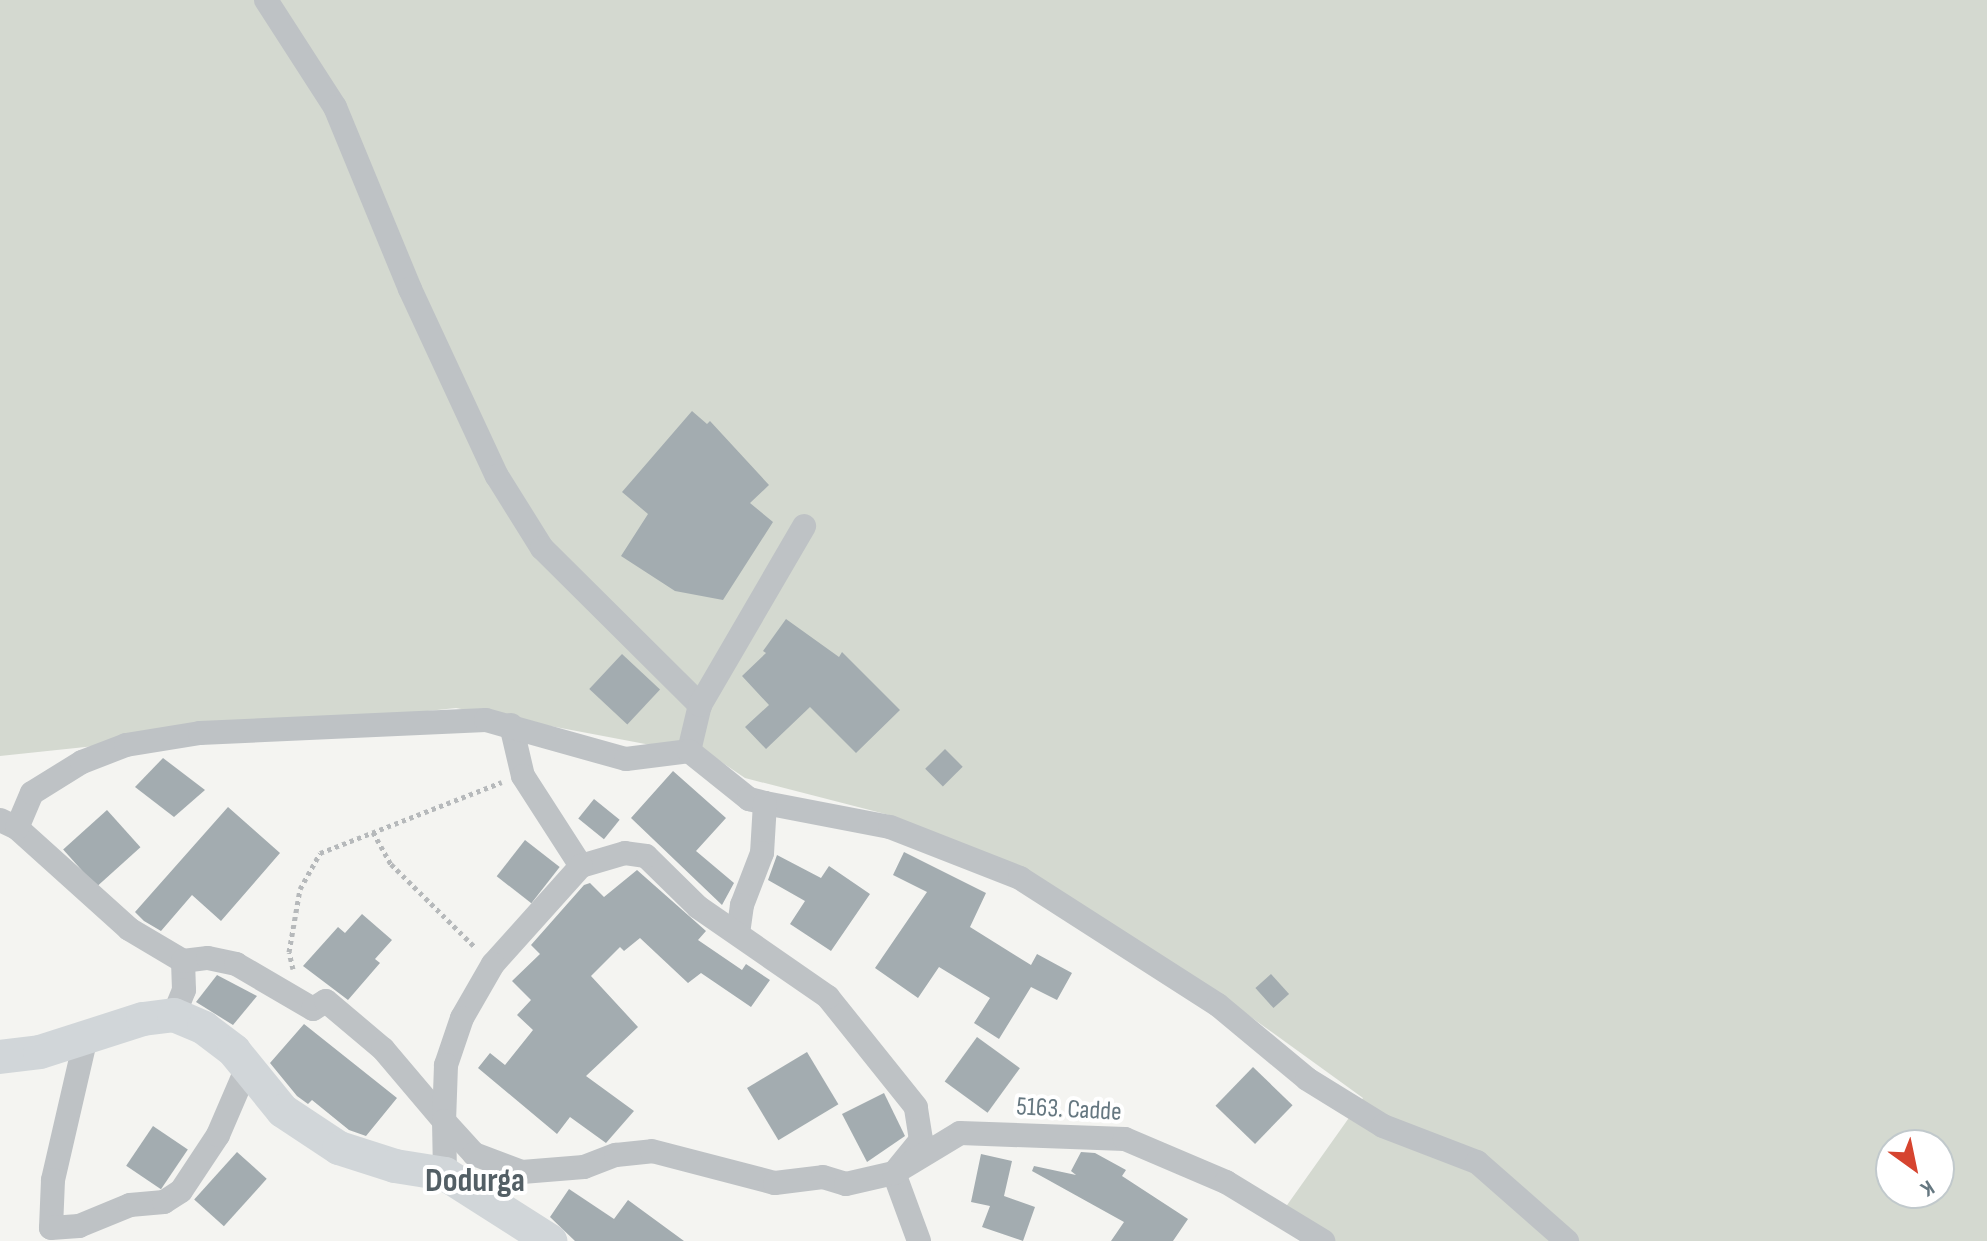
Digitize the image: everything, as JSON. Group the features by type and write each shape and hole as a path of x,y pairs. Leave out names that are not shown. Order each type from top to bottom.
{"street":[{"path":"266,0 335,107 410,289 497,476 542,548 700,705"},
{"path":"689,751 700,705 804,526"},
{"path":"313,1009 236,964 208,958 183,961 129,929 8,824 32,793 82,762 126,745 200,733 486,720 626,759 689,751 749,799 890,827 1020,878 1218,1005 1307,1079 1370,1119 1477,1162 1567,1241"},
{"path":"511,725 523,776 581,866"},
{"path":"738,932 742,905 762,853 765,803"},
{"path":"445,1174 446,1065 462,1018 493,964 581,866 625,853 646,856 698,907 828,997 916,1107 921,1140 894,1173 919,1241"},
{"path":"174,1015 184,990 183,961"},
{"name":"5163. Cadde","path":"313,1009 326,1001 383,1049 474,1154 522,1172 584,1167 616,1155 652,1151 775,1183 823,1177 846,1184 894,1173 960,1133 1125,1139 1226,1182 1323,1241"},
{"path":"0,1057 40,1052 174,1015 204,1028 234,1051 246,1070 283,1111 339,1148 395,1166 445,1174 550,1241"},
{"path":"86,1037 53,1180 50,1235 130,1205 164,1202 181,1191 218,1135 246,1070"}],"path":[{"path":"313,1009 296,981 289,952 300,889 320,853 464,793 523,776"},
{"path":"373,832 391,864 493,964"}],"shaded area":[{"path":"0,0 1987,0 1987,1241 1325,1241 1285,1208 1363,1098 1237,1007 893,816 745,778 714,757 456,708 0,756"}],"building":[{"path":"692,411 707,424 710,421 769,485 750,503 773,522 723,600 675,591 621,556 648,514 622,492"},
{"path":"786,619 839,657 842,652 900,710 856,753 810,707 766,749 745,727 769,705 742,676 766,653 763,651"},
{"path":"622,654 660,689 627,725 589,689"},
{"path":"945,749 963,767 943,786 925,769"},
{"path":"163,758 205,790 174,817 135,787"},
{"path":"673,771 726,818 696,851 734,883 722,905 631,818"},
{"path":"594,799 620,820 604,839 578,818"},
{"path":"228,807 280,853 221,921 192,895 161,931 144,921 135,912"},
{"path":"107,810 140,847 97,887 63,849"},
{"path":"525,840 560,867 531,903 497,876"},
{"path":"904,852 986,893 970,927 1031,965 1037,954 1072,973 1057,1000 1031,987 999,1039 974,1023 990,998 939,967 918,998 875,968 927,892 893,875"},
{"path":"777,855 821,878 829,866 870,894 831,951 790,924 805,901 768,880"},
{"path":"637,870 706,931 698,940 742,970 746,964 770,980 751,1007 701,973 688,983 640,938 624,951 620,947 591,976 638,1027 586,1076 634,1111 606,1143 570,1117 557,1134 478,1068 490,1053 505,1065 533,1030 517,1015 531,1000 512,981 540,954 531,945 584,885 590,883 604,897"},
{"path":"362,914 392,940 375,959 380,963 348,1000 303,966 338,927 345,933"},
{"path":"1271,974 1289,994 1273,1008 1255,988"},
{"path":"217,975 257,996 233,1025 196,1002"},
{"path":"304,1024 397,1098 366,1136 349,1130 312,1100 308,1104 297,1096 270,1063"},
{"path":"977,1037 1020,1068 988,1113 945,1081"},
{"path":"807,1052 838,1104 778,1140 747,1088"},
{"path":"1253,1067 1293,1105 1255,1144 1215,1106"},
{"path":"884,1093 905,1136 867,1162 842,1114"},
{"path":"153,1126 188,1149 161,1189 126,1166"},
{"path":"237,1152 267,1179 224,1226 194,1200"},
{"path":"1081,1152 1095,1153 1126,1170 1122,1176 1188,1219 1173,1241 1111,1241 1124,1222 1032,1171 1034,1166 1076,1175 1071,1171"},
{"path":"981,1154 1012,1161 1004,1196 1035,1207 1023,1241 982,1227 990,1206 971,1202"},
{"path":"569,1189 614,1219 628,1200 684,1241 575,1241 550,1217"}],"district":[{"name":"Dodurga","path":"475,1181"}]}
